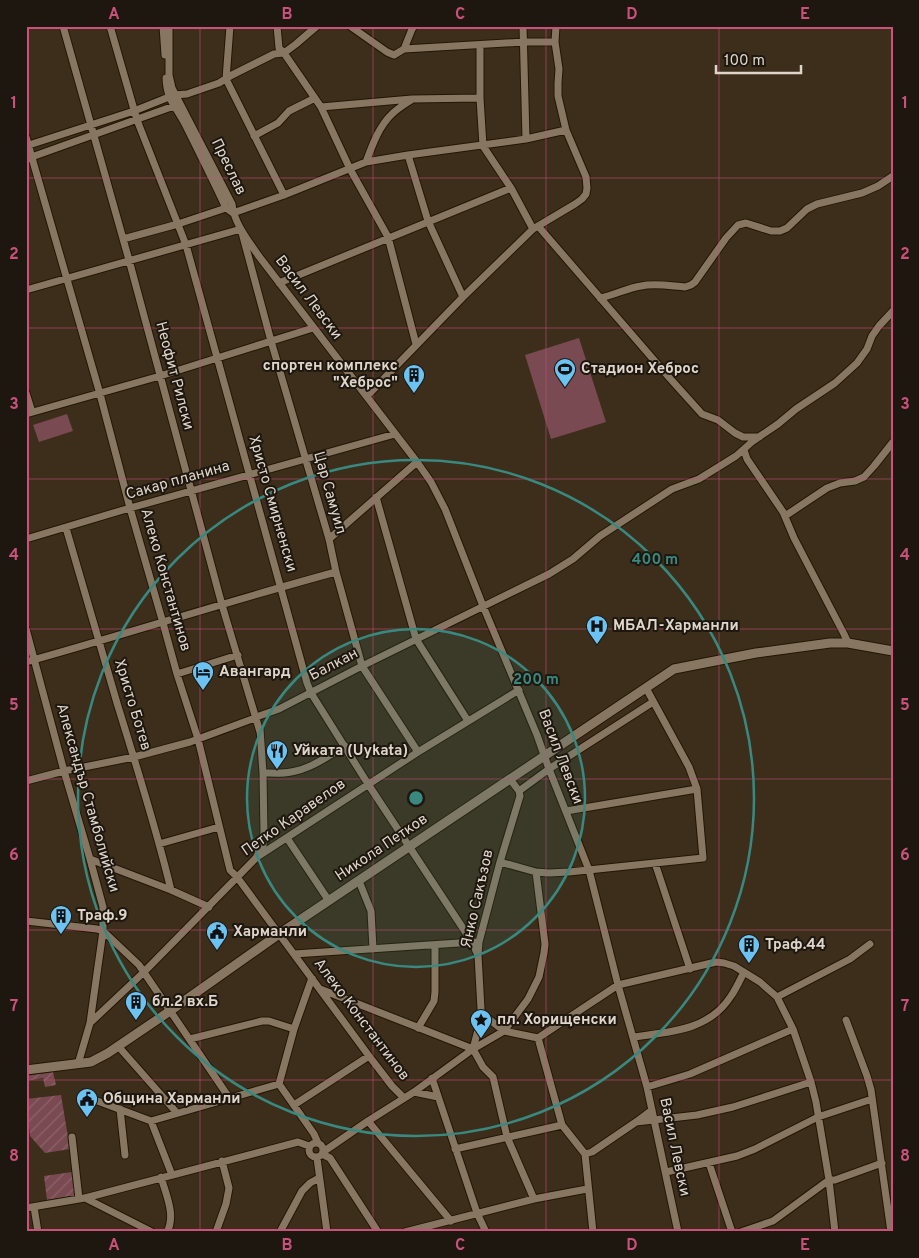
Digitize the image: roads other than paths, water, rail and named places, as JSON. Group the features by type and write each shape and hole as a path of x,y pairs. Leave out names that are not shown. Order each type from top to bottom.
{"street":[{"name":"Неофит Рилски","path":"63,26 129,260 222,605 257,717 263,773 263,845 257,857"},
{"name":"Христо Смирненски","path":"110,26 137,120 186,245 311,693 409,847 475,942 478,955"},
{"name":"Преслав","path":"163,26 167,89 232,204 230,211"},
{"name":"Преслав","path":"169,26 169,75 174,100"},
{"path":"230,26 226,79 284,195"},
{"path":"277,26 278,48 284,53 321,107 350,169 388,238 416,344"},
{"path":"29,158 137,120 187,94 219,83 274,54 284,53 317,26"},
{"path":"350,26 394,55 404,49 555,42"},
{"path":"523,26 526,139"},
{"path":"366,396 463,297 536,227 582,199 586,194 586,178 566,130 558,96 559,69 555,42 556,26"},
{"path":"404,49 413,27"},
{"path":"480,46 480,98 483,146 536,227 702,414 718,420 735,434 743,437 759,437"},
{"path":"254,136 278,123 289,111 315,98"},
{"path":"321,107 412,99 480,98"},
{"path":"366,162 385,122 393,113 412,99"},
{"path":"27,146 174,100"},
{"path":"123,239 284,195 366,162 483,146 566,130"},
{"name":"Алеко Константинов","path":"26,138 29,158 100,394 177,674 198,739 230,870 369,1056 392,1086 404,1098"},
{"path":"408,155 428,221 463,297"},
{"path":"600,298 644,285 685,287 691,285 738,225 746,223 771,232 780,231 807,209 817,204 862,194 893,176"},
{"path":"279,282 511,188"},
{"name":"Васил Левски","path":"230,211 258,255 417,462 445,509 537,735 589,870 618,985 647,1087 678,1232"},
{"path":"26,290 241,229"},
{"name":"Цар Самуил","path":"241,229 271,341 329,539 336,572 362,666 418,752"},
{"name":"Балкан","path":"26,781 64,771 134,757 190,742 279,709 549,574 573,559 600,536 672,489 699,478 736,456 796,408 846,374 857,363 867,349 872,336 893,311"},
{"path":"26,393 29,413 100,394 313,328"},
{"name":"Сакар планина","path":"26,539 395,434"},
{"path":"784,516 827,488 864,477 893,442"},
{"path":"744,450 747,459 784,516 848,643"},
{"path":"329,539 417,462"},
{"path":"376,497 416,639 468,722"},
{"name":"Христо Ботев","path":"66,528 134,757 171,890"},
{"path":"26,662 336,572"},
{"name":"Александър Стамболийски","path":"26,629 103,907 103,931 90,1023 78,1064"},
{"name":"Никола Петков","path":"26,1070 90,1062 118,1046 279,934 674,669 756,653 830,643 848,643 893,652"},
{"path":"177,674 238,655"},
{"path":"500,862 536,872 549,873 703,858 697,789 689,767 646,688"},
{"name":"Петко Каравелов","path":"90,1023 144,972 257,857 418,752 518,690"},
{"path":"510,778 519,791 549,769 653,702"},
{"path":"263,773 290,773 303,769 345,746"},
{"path":"566,811 697,789"},
{"name":"Янко Сакъзов","path":"475,942 520,796 519,791"},
{"path":"158,844 219,827"},
{"path":"287,838 329,901"},
{"path":"90,859 171,890 209,907"},
{"path":"655,863 690,969"},
{"path":"309,1146 310,1156 321,1154 473,1050 504,1031 534,989 542,967 545,944 536,872"},
{"path":"358,881 371,911 373,950"},
{"path":"26,920 103,931 138,964 230,1099"},
{"path":"294,954 475,942"},
{"path":"777,997 850,959 870,944"},
{"path":"418,1028 434,1001 435,945"},
{"name":"Янко Сакъзов","path":"473,1050 481,1013 478,955"},
{"path":"481,1013 504,1031 538,1038 618,985 716,962 734,966 744,972 760,982 777,997 793,1029 811,1082 829,1180 834,1232"},
{"path":"633,1037 678,1031 711,1017 731,997 744,972"},
{"path":"279,1084 294,1029 312,978"},
{"path":"320,989 473,1050 483,1067 493,1077 507,1137 534,1200"},
{"path":"846,1020 867,1076 872,1099 891,1232"},
{"path":"190,1039 262,1021 269,1021 294,1029"},
{"path":"647,1087 690,1074 793,1029"},
{"path":"538,1038 562,1125 585,1154 587,1189 593,1232"},
{"path":"118,1046 177,1113"},
{"path":"294,1105 369,1056"},
{"path":"432,1078 477,1213 486,1232"},
{"path":"636,1122 697,1115 733,1108 811,1082"},
{"path":"92,1099 151,1121 279,1084"},
{"path":"279,1084 322,1147 319,1178 326,1232"},
{"path":"414,1092 438,1097"},
{"path":"666,1172 737,1156 818,1118 872,1099"},
{"path":"120,1109 126,1156"},
{"path":"585,1154 592,1152 652,1110"},
{"path":"151,1121 172,1174"},
{"path":"368,1121 451,1220"},
{"path":"455,1149 562,1125"},
{"path":"72,1137 82,1199"},
{"path":"26,1208 82,1199 298,1142 309,1146"},
{"path":"309,1146 318,1143"},
{"path":"321,1154 330,1158 378,1232"},
{"path":"216,1232 226,1204 229,1188 222,1161"},
{"path":"709,1163 732,1232"},
{"path":"741,1232 773,1221 829,1180 835,1180 882,1164"},
{"path":"161,1178 171,1212 170,1225 167,1232"},
{"path":"280,1232 302,1191 319,1178"},
{"path":"404,1232 477,1213 587,1189"},
{"path":"82,1199 152,1232"},
{"path":"34,1207 38,1232"}],"place":[{"name":"Стадион Хеброс","path":"565,388"},
{"name":"спортен комплекс \"Хеброс\"","path":"414,394"},
{"name":"МБАЛ-Харманли","path":"597,645"},
{"name":"Авангард","path":"203,691"},
{"name":"Уйката (Uykata)","path":"277,770"},
{"name":"Траф.9","path":"61,935"},
{"name":"Харманли","path":"217,951"},
{"name":"Траф.44","path":"749,964"},
{"name":"бл.2 вх.Б","path":"136,1021"},
{"name":"пл. Хорищенски","path":"481,1039"},
{"name":"Община Харманли","path":"87,1118"}]}
